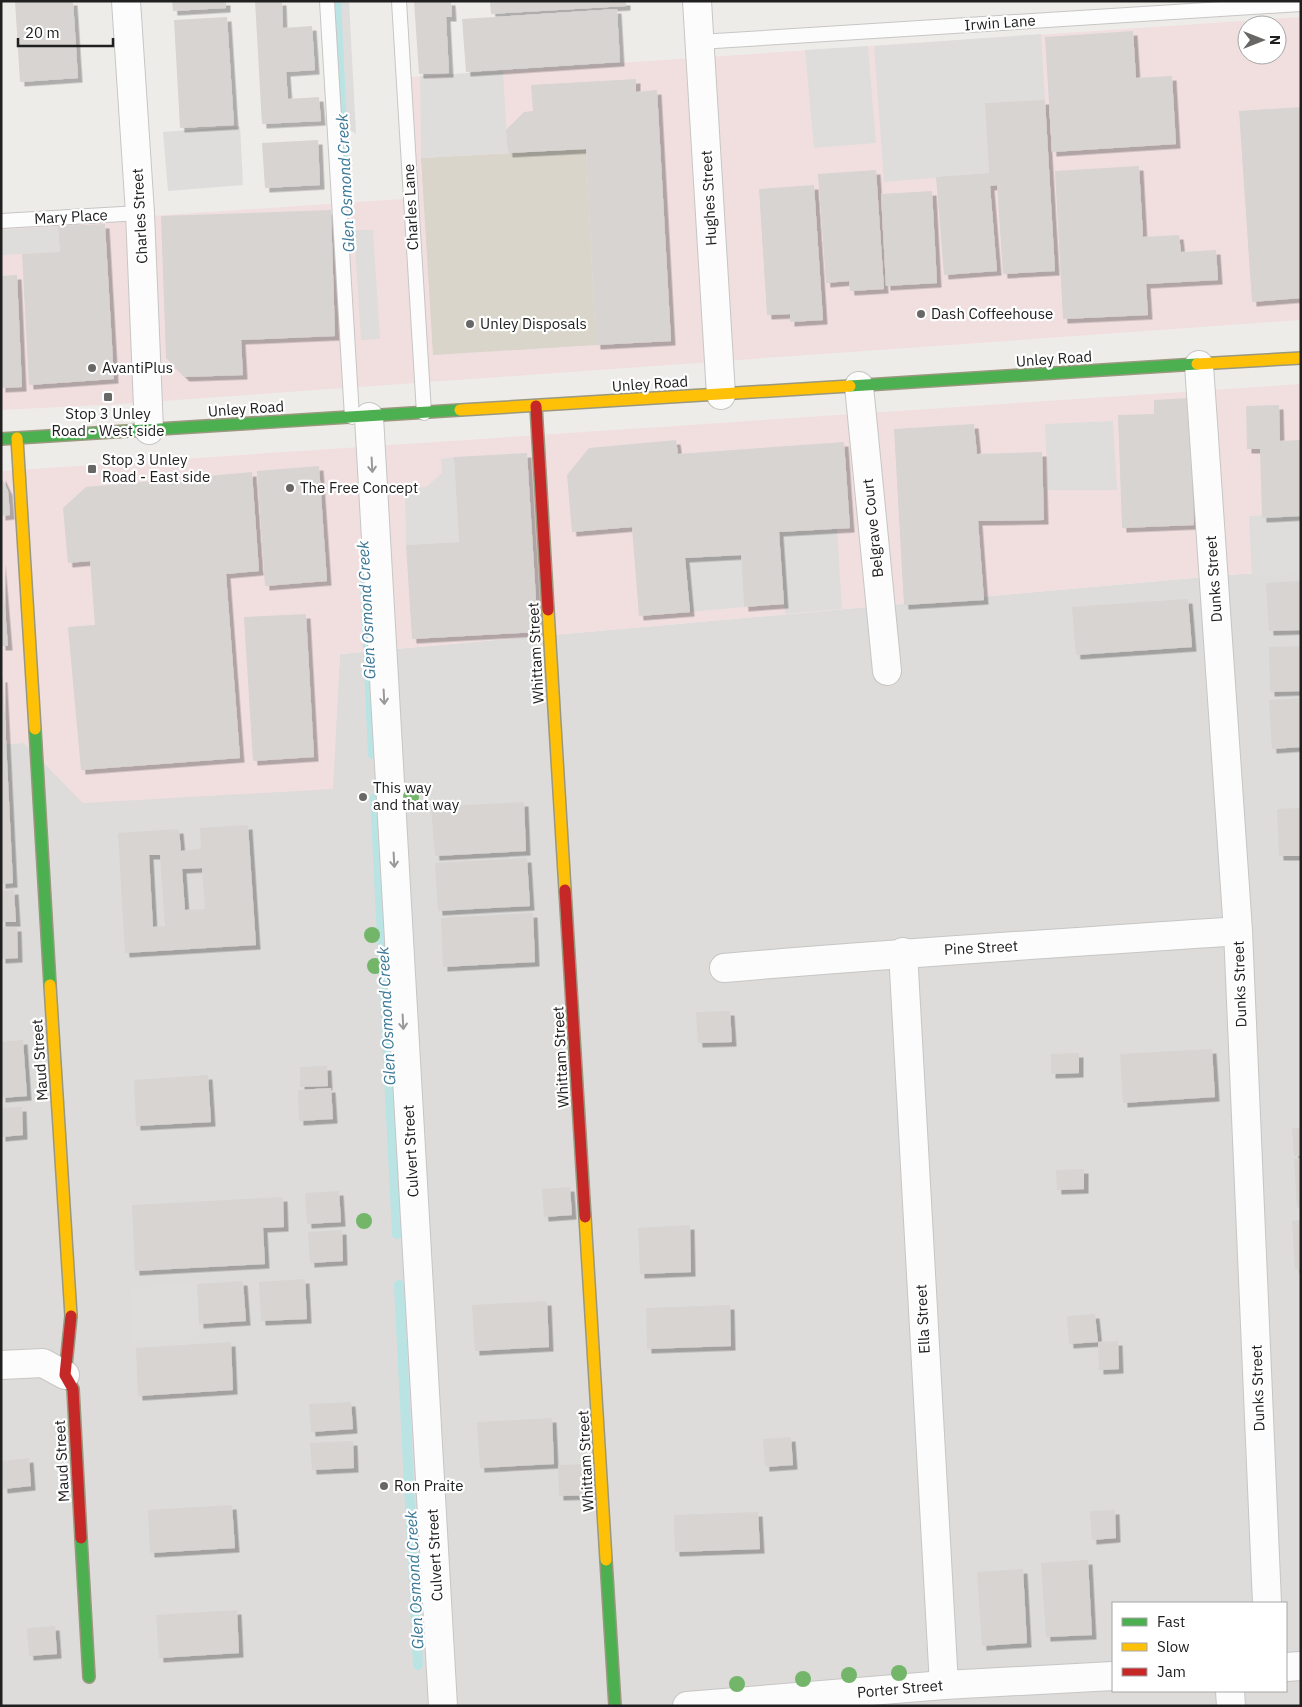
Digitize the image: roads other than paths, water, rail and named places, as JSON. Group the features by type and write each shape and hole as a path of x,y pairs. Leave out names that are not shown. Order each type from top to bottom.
{"street":[{"name":"Charles Street","path":"126,1 140,213 150,430"},
{"name":"Hughes Street","path":"696,1 721,395"},
{"name":"Unley Road","path":"1,439 1301,358"},
{"name":"Dunks Street","path":"1199,365 1238,931 1267,1602"},
{"name":"Belgrave Court","path":"859,386 886,671"},
{"name":"Whittam Street","path":"536,406 616,1706"},
{"name":"Culvert Street","path":"361,417 443,1706"},
{"name":"Maud Street","path":"17,438 71,1320 65,1375 73,1389 89,1677"},
{"name":"Pine Street","path":"724,968 903,952 1238,931"},
{"name":"Ella Street","path":"903,952 944,1685"},
{"path":"1,1366 43,1363 65,1375"},
{"path":"1287,1667 1301,1666"},
{"name":"Porter Street","path":"687,1706 944,1685 1112,1676"},
{"path":"1230,1692 1231,1706"}],"lane":[{"path":"328,1 361,417"},
{"name":"Charles Lane","path":"399,1 424,413"},
{"name":"Irwin Lane","path":"699,42 1301,4"},
{"name":"Mary Place","path":"1,221 140,213"}],"waterway":[{"name":"Glen Osmond Creek","path":"336,1 345,189"},
{"name":"Glen Osmond Creek","path":"364,563 373,754"},
{"name":"Glen Osmond Creek","path":"375,798 397,1234"},
{"name":"Glen Osmond Creek","path":"399,1285 418,1665"}],"place":[{"name":"Dash Coffeehouse","path":"921,314"},
{"name":"Unley Disposals","path":"470,324"},
{"name":"AvantiPlus","path":"92,368"},
{"name":"Stop 3 Unley Road - West side","path":"108,397"},
{"name":"Stop 3 Unley Road - East side","path":"92,469"},
{"name":"The Free Concept","path":"290,488"},
{"name":"This way and that way","path":"363,797"},
{"name":"Ron Praite","path":"384,1486"}]}
